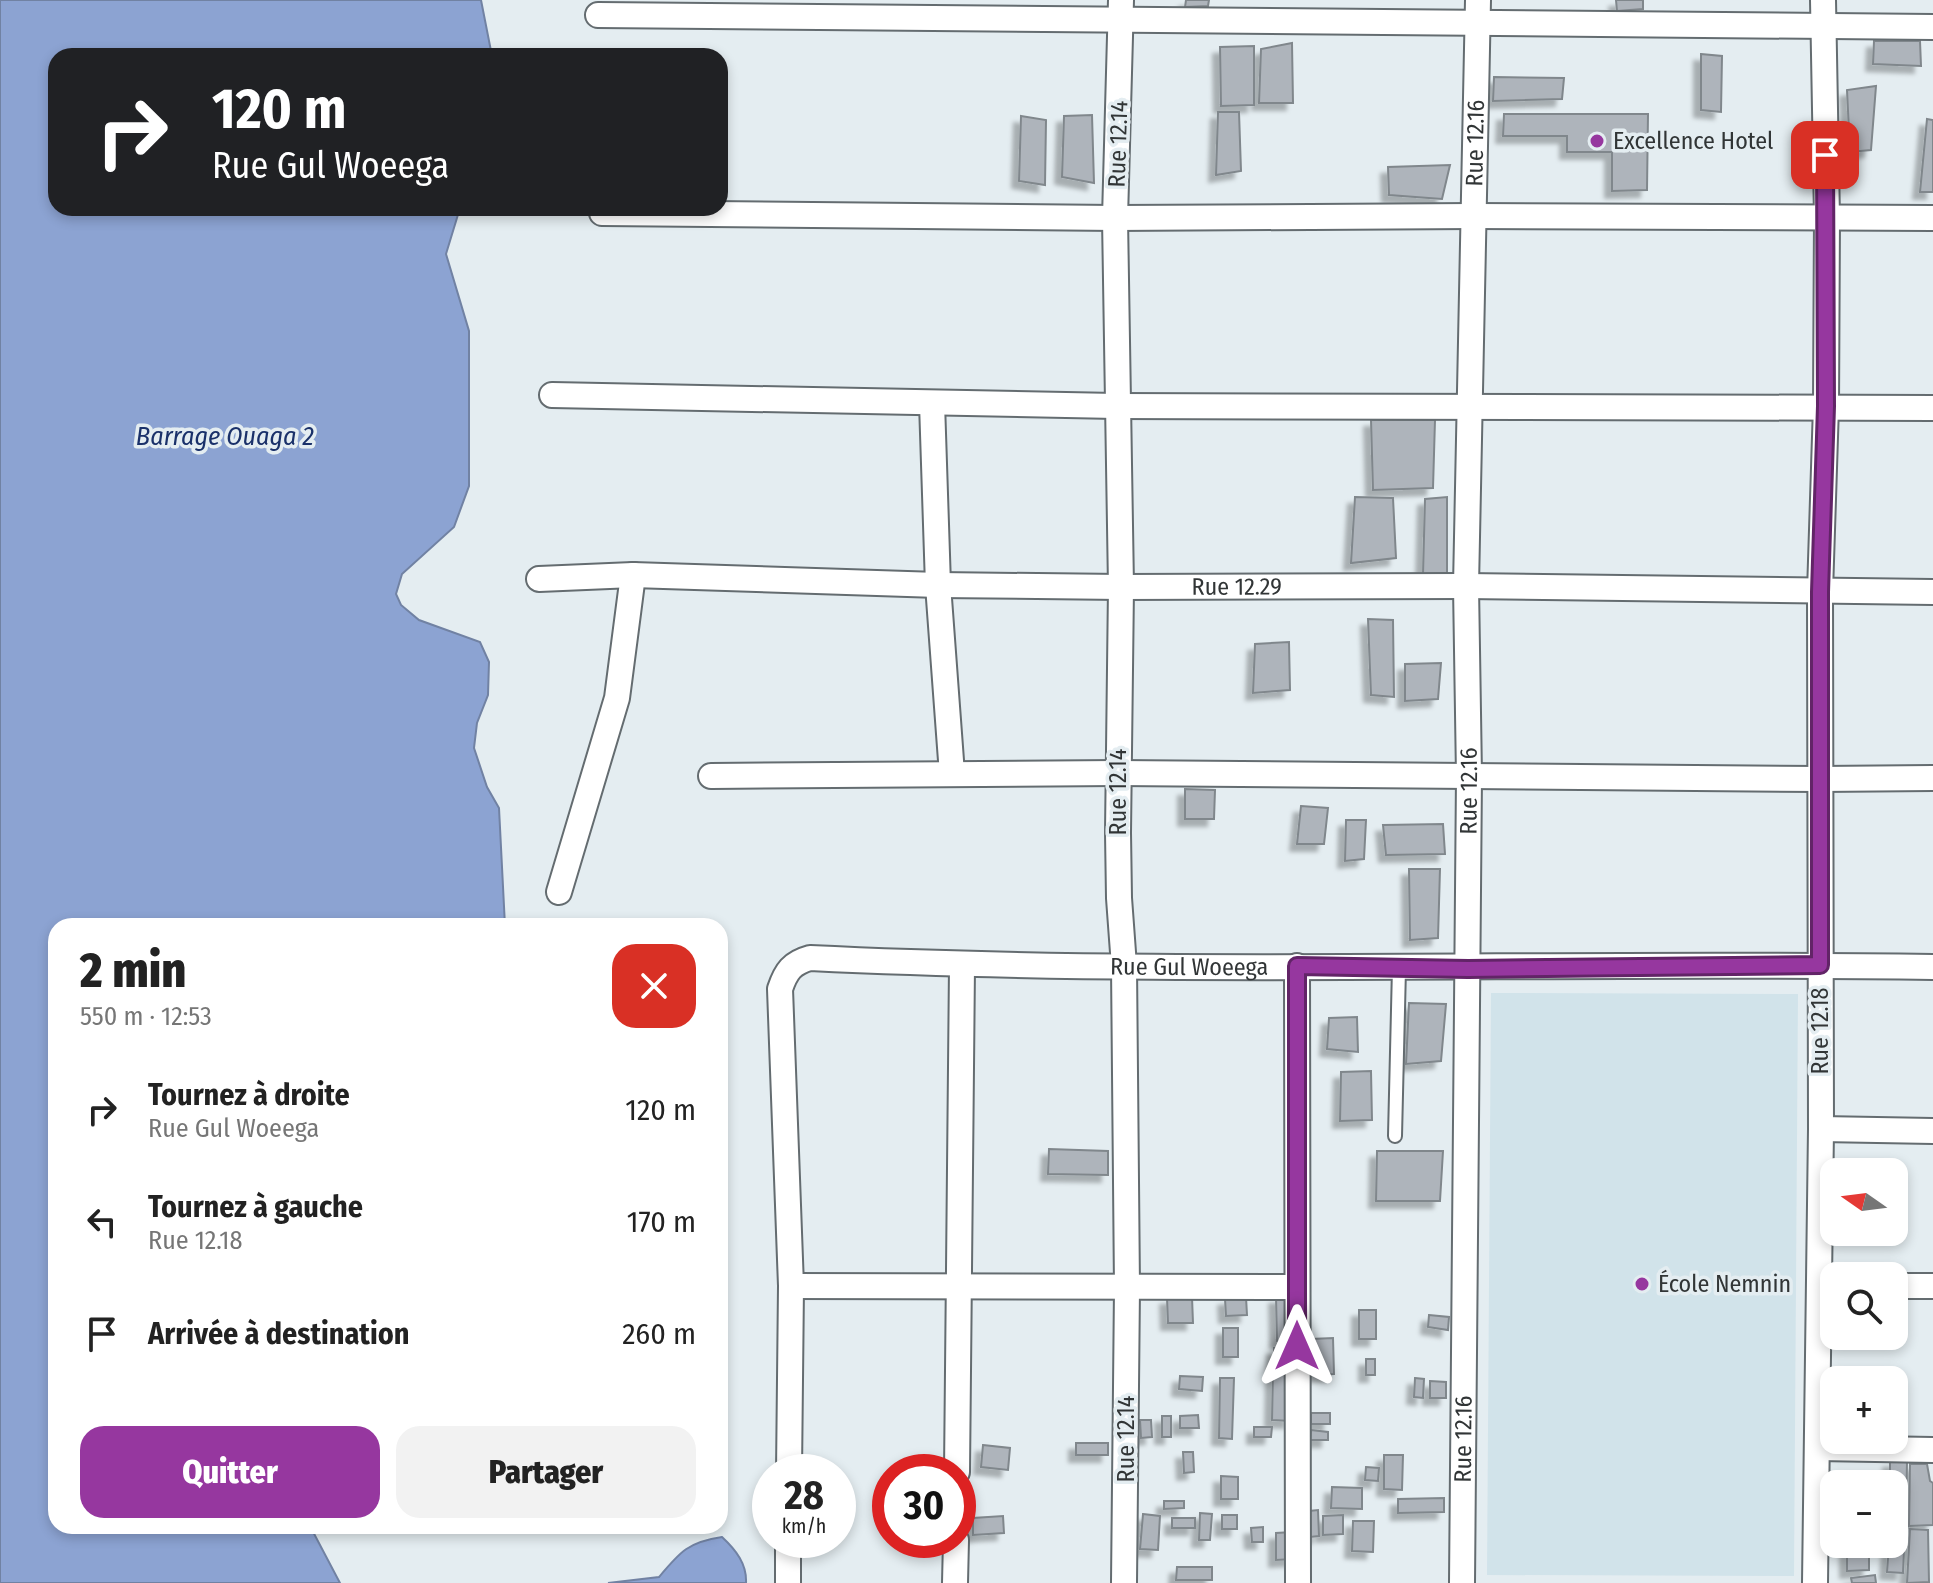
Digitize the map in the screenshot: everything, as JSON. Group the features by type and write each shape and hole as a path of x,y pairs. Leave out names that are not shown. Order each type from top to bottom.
{"street":[{"name":"Rue 12.18","path":"1823,0 1827,218 1826,406 1820,592 1820,965 1826,1262"},
{"path":"598,15 1121,10 1478,11 1823,28 1933,27"},
{"name":"Rue 12.14","path":"1121,10 1115,218 1121,587 1119,898 1124,966 1127,1288 1124,1583"},
{"name":"Rue 12.16","path":"1462,1583 1469,776 1466,586 1478,11"},
{"path":"728,214 1115,218 1933,218"},
{"path":"552,395 1116,406 1933,408"},
{"path":"932,403 938,585 952,774"},
{"path":"559,892 617,698 633,575"},
{"name":"Rue 12.29","path":"539,579 633,575 938,585 1466,586 1933,592"},
{"path":"711,776 1118,773 1933,778"},
{"name":"Rue Gul Woeega","path":"791,1286 780,989 786,973 796,962 810,958 962,966 1468,969 1820,965 1933,967"},
{"path":"957,1454 962,966"},
{"path":"1297,966 1298,1583"},
{"path":"1821,1129 1933,1131"},
{"path":"789,1454 791,1286 1297,1287"},
{"path":"1908,1286 1933,1286"},
{"name":"Rue 12.18","path":"1815,1583 1823,1350"},
{"path":"1818,1448 1933,1450"},
{"path":"788,1558 788,1583"},
{"path":"955,1583 956,1558"}],"lane":[{"path":"1395,1136 1399,968"}],"shaded area":[{"name":"École Nemnin","path":"1491,993 1798,994 1794,1576 1487,1575"}],"water":[{"name":"Barrage Ouaga 2","path":"0,0 481,0 490,48 48,48 48,216 458,216 446,254 469,331 469,486 454,527 402,574 396,594 401,605 419,620 480,642 489,662 488,695 477,723 474,748 487,787 499,808 505,918 48,918 48,1534 314,1534 340,1583 0,1583"},
{"path":"722,1537 740,1558 746,1583 608,1583 659,1577 693,1545"}],"building":[{"path":"1186,0 1209,0 1208,6 1185,7"},
{"path":"1616,0 1643,0 1643,9 1617,11"},
{"path":"1874,41 1920,41 1921,66 1873,64"},
{"path":"1292,43 1293,103 1259,103 1261,49"},
{"path":"1254,46 1254,105 1221,106 1220,47"},
{"path":"1701,54 1722,56 1721,112 1701,110"},
{"path":"1494,77 1564,78 1562,99 1493,101"},
{"path":"1876,86 1871,150 1850,152 1847,90"},
{"path":"1218,112 1239,112 1241,171 1216,175"},
{"path":"1504,114 1648,114 1647,190 1612,191 1612,152 1567,152 1567,136 1503,136"},
{"path":"1092,115 1094,183 1062,177 1064,116"},
{"path":"1021,116 1046,120 1045,185 1019,181"},
{"path":"1927,119 1933,120 1933,192 1920,192"},
{"path":"1450,165 1442,199 1389,195 1388,167"},
{"path":"1371,420 1435,420 1433,488 1373,490"},
{"path":"1355,497 1393,498 1396,558 1351,563"},
{"path":"1447,497 1447,573 1423,574 1425,499"},
{"path":"1368,619 1393,620 1394,697 1371,695"},
{"path":"1289,642 1290,690 1253,693 1255,644"},
{"path":"1441,663 1438,699 1405,701 1405,664"},
{"path":"1185,789 1215,790 1214,819 1185,819"},
{"path":"1301,806 1328,808 1324,844 1297,844"},
{"path":"1346,820 1366,820 1364,859 1345,861"},
{"path":"1443,824 1445,854 1386,855 1383,825"},
{"path":"1409,869 1440,869 1438,938 1410,940"},
{"path":"1409,1003 1446,1004 1441,1061 1406,1064"},
{"path":"1357,1017 1358,1052 1327,1049 1329,1018"},
{"path":"1371,1071 1372,1120 1340,1121 1341,1072"},
{"path":"1049,1149 1108,1151 1108,1175 1048,1174"},
{"path":"1377,1151 1443,1151 1440,1201 1376,1201"},
{"path":"1192,1297 1193,1323 1168,1323 1167,1298"},
{"path":"1246,1297 1247,1315 1226,1316 1225,1299"},
{"path":"1276,1297 1295,1297 1295,1340 1277,1341"},
{"path":"1359,1310 1376,1310 1376,1339 1359,1339"},
{"path":"1429,1315 1449,1317 1448,1330 1428,1327"},
{"path":"1223,1328 1238,1328 1238,1357 1223,1357"},
{"path":"1333,1338 1334,1374 1312,1375 1311,1339"},
{"path":"1274,1348 1295,1348 1295,1366 1274,1366"},
{"path":"1366,1359 1375,1359 1375,1375 1366,1375"},
{"path":"1273,1372 1292,1373 1291,1421 1272,1420"},
{"path":"1180,1376 1203,1377 1202,1391 1179,1389"},
{"path":"1220,1378 1234,1378 1232,1439 1219,1438"},
{"path":"1415,1378 1424,1379 1423,1398 1414,1397"},
{"path":"1430,1381 1446,1382 1446,1398 1430,1398"},
{"path":"1311,1413 1330,1413 1330,1424 1311,1424"},
{"path":"1198,1415 1199,1428 1180,1428 1180,1416"},
{"path":"1162,1416 1171,1416 1171,1437 1162,1437"},
{"path":"1140,1420 1151,1420 1152,1437 1141,1438"},
{"path":"1254,1427 1272,1427 1271,1437 1254,1437"},
{"path":"1311,1430 1328,1432 1328,1440 1310,1440"},
{"path":"1076,1443 1108,1443 1108,1455 1076,1455"},
{"path":"983,1445 1010,1448 1008,1470 981,1467"},
{"path":"1183,1452 1193,1452 1194,1472 1184,1473"},
{"path":"1384,1455 1403,1455 1402,1490 1384,1489"},
{"path":"1890,1461 1907,1461 1907,1470 1890,1470"},
{"path":"1910,1464 1927,1464 1933,1483 1933,1525 1909,1526"},
{"path":"1366,1467 1379,1468 1378,1481 1365,1480"},
{"path":"1221,1476 1238,1477 1238,1499 1221,1499"},
{"path":"1332,1487 1362,1488 1362,1509 1331,1508"},
{"path":"1444,1498 1444,1512 1398,1513 1398,1499"},
{"path":"1164,1501 1184,1501 1184,1508 1164,1509"},
{"path":"1318,1510 1319,1536 1310,1537 1309,1511"},
{"path":"1200,1513 1212,1514 1210,1540 1199,1540"},
{"path":"1143,1514 1160,1516 1158,1550 1140,1549"},
{"path":"1222,1515 1237,1515 1237,1529 1222,1529"},
{"path":"1343,1515 1343,1534 1323,1535 1323,1516"},
{"path":"1003,1516 1004,1533 976,1535 976,1518"},
{"path":"1172,1518 1195,1518 1195,1528 1172,1528"},
{"path":"1353,1521 1374,1521 1373,1552 1352,1551"},
{"path":"1263,1527 1263,1542 1252,1542 1251,1528"},
{"path":"1910,1529 1928,1530 1929,1582 1907,1583"},
{"path":"1292,1532 1293,1559 1276,1560 1276,1533"},
{"path":"1847,1558 1869,1558 1869,1570 1847,1571"},
{"path":"1888,1558 1904,1558 1903,1573 1887,1572"},
{"path":"1177,1567 1212,1567 1212,1580 1176,1580"},
{"path":"1875,1575 1876,1583 1852,1583 1851,1578"}],"place":[{"name":"Excellence Hotel","path":"1597,141"},
{"name":"École Nemnin","path":"1642,1284"}],"route":[{"path":"1297,1346 1297,966 1468,969 1820,965 1820,592 1826,406 1825,155"}]}
